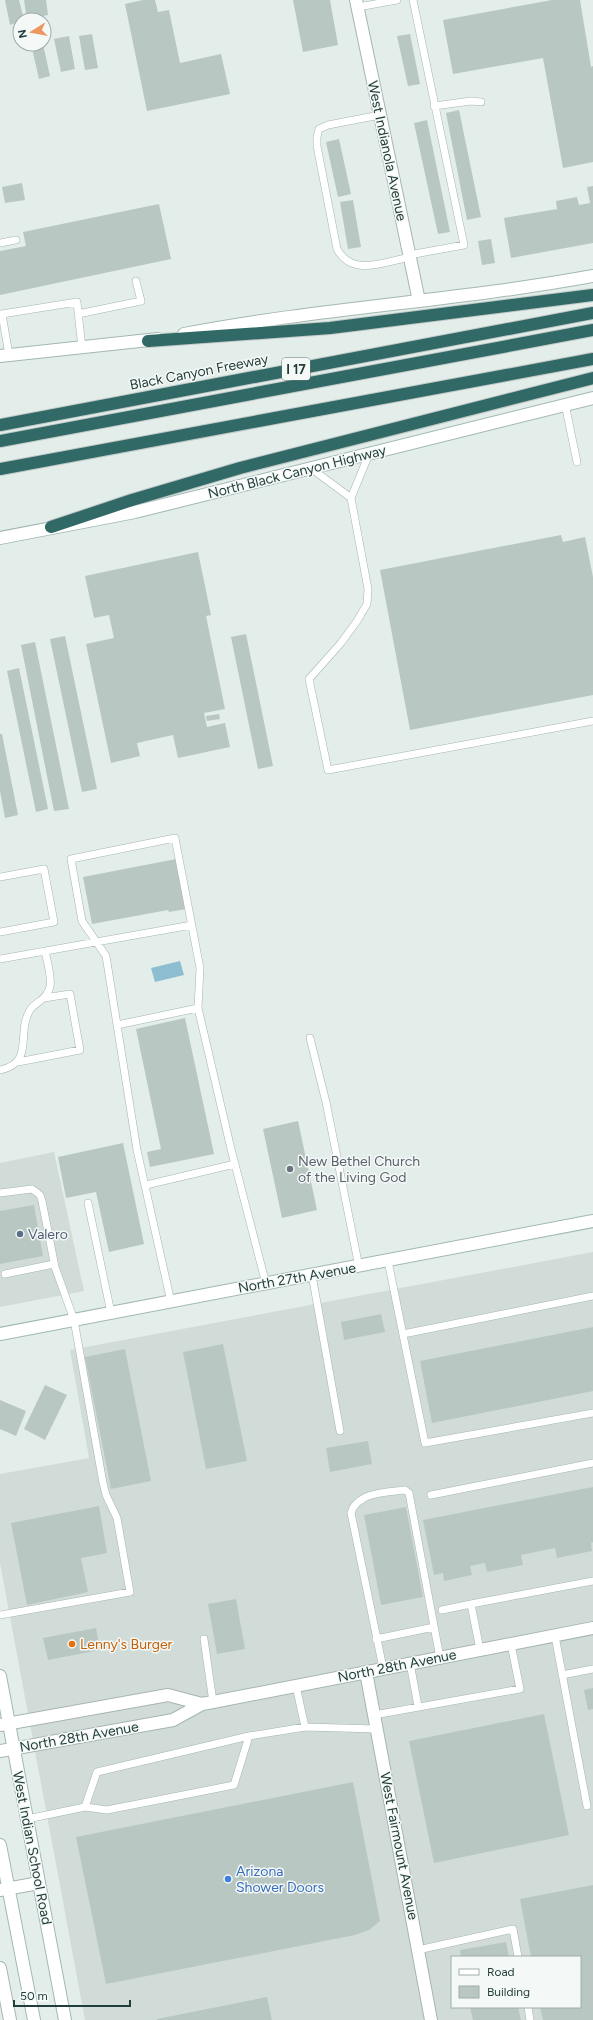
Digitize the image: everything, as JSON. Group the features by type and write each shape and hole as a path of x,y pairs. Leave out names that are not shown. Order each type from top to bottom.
{"highway":[{"path":"148,341 330,328 593,295"},
{"name":"Black Canyon Freeway","path":"0,425 593,313"},
{"path":"0,441 593,330"},
{"path":"0,469 593,359"},
{"path":"51,527 132,500 240,468 593,378"}],"main road":[{"name":"West Indianola Avenue","path":"357,4 419,301"},
{"path":"4,356 148,341 230,325 419,301 593,276"},
{"name":"North Black Canyon Highway","path":"0,538 135,512 593,398"},
{"name":"North 27th Avenue","path":"0,1334 359,1267 593,1221"},
{"name":"North 28th Avenue","path":"0,1752 173,1720 208,1703 593,1628"},
{"name":"West Fairmount Avenue","path":"366,1672 431,2020"},
{"name":"West Indian School Road","path":"0,1676 4,1724 14,1749 65,2020"},
{"name":"North 28th Avenue","path":"4,1724 168,1695 208,1703"},
{"path":"0,1845 4,1890 34,2020"},
{"path":"4,1890 39,1883"},
{"path":"0,1968 10,2020"}],"lane":[{"path":"357,4 397,0"},
{"path":"380,115 328,125 320,129 317,137 317,146 337,249 342,258 359,267 464,245 413,0"},
{"path":"434,106 471,101 481,102"},
{"path":"0,243 16,240"},
{"path":"78,314 142,301 136,281"},
{"path":"4,356 1,314 77,302 82,348"},
{"path":"565,404 577,462"},
{"path":"369,454 351,498 368,589 367,604 341,643 309,679 328,770 593,721"},
{"path":"312,469 351,498"},
{"path":"170,1302 146,1185 137,1150 106,956 82,921 71,859 175,838 200,968 198,1008 234,1164 266,1284"},
{"path":"0,877 44,869 54,922 0,932"},
{"path":"0,959 192,925"},
{"path":"18,1062 22,1051 25,1021 31,1008 44,998 50,987 45,951"},
{"path":"0,1070 10,1068 18,1062 80,1050 70,994 44,998"},
{"path":"117,1025 198,1008"},
{"path":"310,1038 325,1095 359,1267"},
{"path":"146,1185 234,1164"},
{"path":"0,1193 32,1189 40,1195 54,1264 74,1320 103,1483 106,1495 117,1518 130,1592 0,1615"},
{"path":"88,1203 111,1313"},
{"path":"388,1261 425,1443 593,1413"},
{"path":"5,1274 54,1264"},
{"path":"312,1275 340,1431"},
{"path":"403,1334 593,1296"},
{"path":"431,1495 593,1463"},
{"path":"383,1668 351,1513 355,1505 373,1494 405,1490 409,1493 440,1658"},
{"path":"442,1610 593,1581"},
{"path":"471,1604 480,1650"},
{"path":"376,1639 434,1627"},
{"path":"556,1636 587,1806"},
{"path":"204,1639 208,1703"},
{"path":"374,1715 520,1689 511,1644"},
{"path":"410,1664 418,1706"},
{"path":"562,1675 593,1669"},
{"path":"296,1686 305,1727"},
{"path":"85,1807 97,1772 249,1736 305,1727 377,1729"},
{"path":"27,1819 85,1807 107,1810 234,1785 249,1736"},
{"path":"418,1950 513,1929 518,1956"},
{"path":"528,2008 530,2020"}],"shaded area":[{"path":"54,1152 84,1291 0,1307 0,1163"},
{"path":"593,1252 593,2020 85,2020 0,1563 0,1474 89,1458 70,1350"}],"water":[{"path":"180,961 184,975 155,982 151,968"}],"building":[{"path":"5,0 19,0 22,12 12,12 12,24 10,25"},
{"path":"24,0 46,0 48,12 26,12"},
{"path":"143,0 155,0 158,12 169,10 180,63 221,54 230,94 147,111 125,4"},
{"path":"293,0 330,0 338,45 303,52"},
{"path":"552,0 580,0 591,67 593,66 593,162 563,168 543,58 453,74 443,20"},
{"path":"92,34 98,68 85,70 79,36"},
{"path":"410,34 420,84 408,86 397,36"},
{"path":"69,36 75,69 61,72 54,39"},
{"path":"33,52 45,52 50,76 39,79"},
{"path":"459,110 481,217 467,220 446,113"},
{"path":"427,120 450,232 438,234 414,123"},
{"path":"339,139 351,194 338,197 326,142"},
{"path":"22,183 25,200 5,203 2,187"},
{"path":"593,186 593,243 511,258 504,218 557,209 556,201 577,197 579,205 590,203 587,187"},
{"path":"353,200 361,247 348,249 340,202"},
{"path":"159,204 171,259 0,295 0,251 26,246 23,232"},
{"path":"491,239 495,263 482,265 478,241"},
{"path":"561,535 563,542 585,537 593,577 593,695 410,730 380,570"},
{"path":"198,552 211,615 206,616 225,709 204,713 207,727 225,723 230,747 178,758 173,735 137,743 140,756 111,763 86,644 114,638 109,615 94,618 85,576"},
{"path":"246,634 273,766 258,769 231,637"},
{"path":"65,636 97,789 82,792 50,639"},
{"path":"35,642 69,809 54,811 21,645"},
{"path":"19,668 48,809 36,812 7,671"},
{"path":"219,714 220,719 207,721 206,716"},
{"path":"0,734 2,734 18,815 5,818 0,791"},
{"path":"176,859 186,909 169,912 168,910 92,924 83,877"},
{"path":"185,1018 214,1154 150,1167 147,1152 161,1149 136,1029"},
{"name":"New Bethel Church of the Living God","path":"298,1121 317,1210 282,1218 263,1129"},
{"path":"123,1143 144,1244 109,1252 96,1192 66,1198 58,1157"},
{"name":"Valero","path":"34,1205 43,1256 0,1264 0,1211"},
{"path":"381,1314 385,1332 344,1340 341,1322"},
{"path":"593,1327 593,1391 432,1423 420,1361"},
{"path":"223,1344 247,1461 206,1469 183,1352"},
{"path":"125,1349 151,1481 111,1489 85,1357"},
{"path":"45,1385 67,1395 45,1440 24,1429"},
{"path":"0,1400 26,1411 16,1436 0,1429"},
{"path":"368,1441 372,1464 330,1472 326,1448"},
{"path":"593,1487 592,1551 557,1558 555,1548 521,1555 523,1565 487,1572 485,1563 470,1566 472,1575 444,1581 443,1573 434,1575 423,1520"},
{"path":"99,1506 107,1553 81,1558 88,1592 27,1605 11,1523"},
{"path":"406,1507 423,1597 381,1605 364,1515"},
{"path":"236,1599 245,1649 217,1654 208,1604"},
{"name":"Lenny's Burger","path":"96,1628 100,1650 48,1660 43,1638"},
{"path":"593,1688 593,1709 588,1710 584,1690"},
{"path":"544,1714 569,1835 434,1863 409,1741"},
{"name":"Arizona Shower Doors","path":"353,1782 380,1921 369,1930 355,1935 106,1984 76,1837"},
{"path":"593,1885 593,2020 543,2020 540,2008 581,2008 581,1956 531,1956 520,1899"},
{"path":"506,1942 509,1956 461,1956 460,1950"},
{"path":"267,1997 272,2020 157,2020 157,2019"},
{"path":"470,2008 518,2008 521,2020 473,2020"}],"place":[{"name":"New Bethel Church of the Living God","path":"290,1169"},
{"name":"Valero","path":"20,1234"},
{"name":"Lenny's Burger","path":"72,1644"},
{"name":"Arizona Shower Doors","path":"228,1879"}]}
